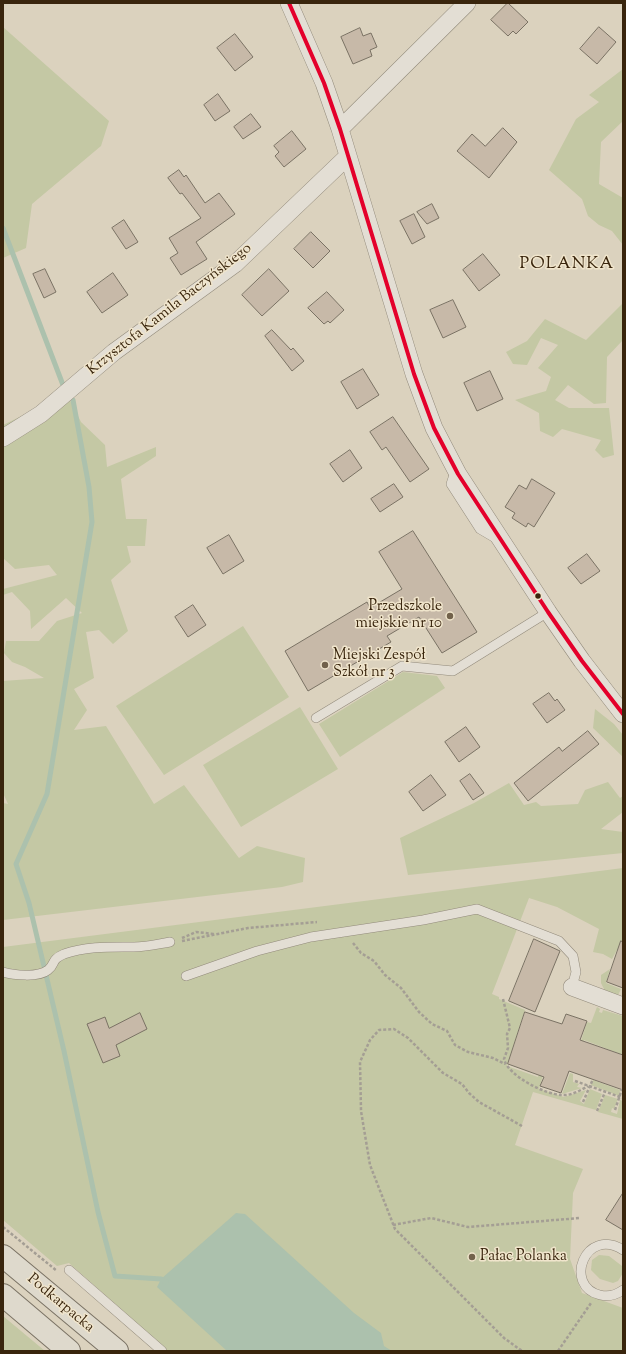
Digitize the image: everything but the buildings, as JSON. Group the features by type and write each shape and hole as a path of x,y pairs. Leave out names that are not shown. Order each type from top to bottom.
{"main road":[{"name":"Podkarpacka","path":"3,1256 117,1351"},
{"name":"Podkarpacka","path":"3,1295 69,1351"}],"street":[{"path":"289,3 324,83 340,129 347,157 423,402 434,428 456,469 548,612 582,661 623,714"},
{"path":"340,129 467,3"},
{"name":"Krzysztofa Kamila Baczyńskiego","path":"3,438 41,414 114,352 235,264 347,157"},
{"path":"572,987 623,1006"}],"lane":[{"path":"316,718 402,666 453,670 548,612"},
{"path":"186,976 257,951 341,932 423,920 477,909 559,941 573,956 576,972 572,987"},
{"path":"3,972 14,975 44,972 56,958 67,953 112,945 135,947 170,942"},
{"path":"622,1291 609,1296 596,1294 590,1290 581,1277 582,1262 585,1255 599,1245 616,1246 623,1250"},
{"path":"69,1270 162,1351"}],"path":[{"path":"170,942 195,939 256,927 316,922 325,924 341,932 361,953 374,961 385,975 401,988 419,1012 432,1024 447,1031 454,1045 468,1052 493,1058 505,1064 526,1083 558,1095 564,1096 589,1086"},
{"path":"170,942 196,932 215,934"},
{"path":"503,999 510,1028 507,1034 508,1041 504,1059 505,1064"},
{"path":"522,1126 479,1102 462,1084 443,1073 408,1038 394,1029 379,1030 370,1040 360,1062 361,1111 370,1165 393,1225 405,1240 498,1332 522,1351"},
{"path":"583,1102 593,1079"},
{"path":"575,1081 621,1098"},
{"path":"615,1110 621,1098 622,1089"},
{"path":"597,1111 605,1092"},
{"path":"393,1225 431,1218 468,1227 580,1218"},
{"path":"558,1351 596,1294"}],"shaded area":[{"path":"3,27 109,121 101,146 32,204 26,248 3,258"},
{"path":"623,69 623,121 601,142 599,184 623,198 623,245 612,231 599,225 588,216 582,199 549,170 576,119 599,102 589,95"},
{"path":"623,303 623,340 607,357 606,403 594,404 568,385 555,400 569,408 609,408 614,455 603,458 595,450 601,440 562,429 553,437 540,431 539,413 515,400 546,391 551,377 538,368 558,345 541,338 527,365 513,364 506,352 527,341 545,319 586,340"},
{"path":"67,394 81,422 105,445 107,467 156,447 156,456 121,479 126,519 147,519 145,546 127,546 131,562 111,580 128,631 113,644 99,630 86,632 94,678 74,689 87,710 74,730 106,726 154,804 184,785 239,858 257,846 305,858 303,882 282,887 3,920 3,803 8,804 3,793 3,681 44,678 25,667 12,662 4,653 6,641 39,641 57,621 82,613 66,598 31,629 30,611 12,592 3,595 3,589 57,575 49,565 15,569 3,558 3,425"},
{"path":"243,626 289,697 164,775 116,706"},
{"path":"403,672 437,676 445,688 340,757 319,724"},
{"path":"300,707 338,769 241,827 203,765"},
{"path":"595,709 614,724 623,735 623,757 593,728"},
{"path":"608,782 620,798 623,796 623,812 601,829 623,832 623,853 408,875 400,838 474,803 509,783 524,805 536,802 541,806 578,804 585,790"},
{"path":"623,868 623,952 617,950 612,959 603,954 593,952 599,929 557,907 529,898 492,994 499,997 499,999 525,1010 507,1066 538,1077 542,1064 546,1065 539,1089 564,1097 586,1090 580,1101 584,1104 590,1089 602,1094 596,1110 533,1092 515,1145 583,1169 573,1193 570,1259 582,1293 623,1308 623,1351 168,1351 69,1263 57,1266 3,1220 3,947"},
{"path":"610,969 606,983 621,989 618,995 605,991 601,983 601,975"},
{"path":"597,1007 600,1009 599,1012 602,1013 603,1010 623,1016 623,1055 584,1040 581,1047 579,1047 587,1022 591,1023"},
{"path":"570,1073 573,1074 573,1082 579,1084 577,1087 582,1088 562,1094"},
{"path":"593,1080 620,1090 619,1096 591,1085"},
{"path":"605,1095 618,1099 614,1109 612,1108 611,1112 617,1114 620,1100 623,1101 623,1119 598,1112"},
{"path":"236,1213 245,1214 354,1313 381,1333 384,1346 392,1351 227,1351 157,1287 161,1279"},
{"path":"599,1255 609,1256 622,1266 623,1273 618,1281 613,1283 600,1279 591,1270 592,1260"},
{"path":"3,1316 45,1351 5,1351 3,1349"}],"waterway":[{"path":"3,228 63,385"},
{"path":"73,400 89,487 92,522 47,794 16,864 29,903 64,1051 98,1212 115,1276 161,1279 166,1282"}],"transit line":[{"path":"289,3 324,83 340,129 414,374 434,428 458,474 548,612 582,661 623,714"}],"place":[{"name":"Przedszkole miejskie nr 10","path":"450,616"},
{"name":"Miejski Zespół Szkół nr 3","path":"325,665"},
{"name":"Pałac Polanka","path":"472,1257"}],"district":[{"name":"POLANKA","path":"567,265"}]}
